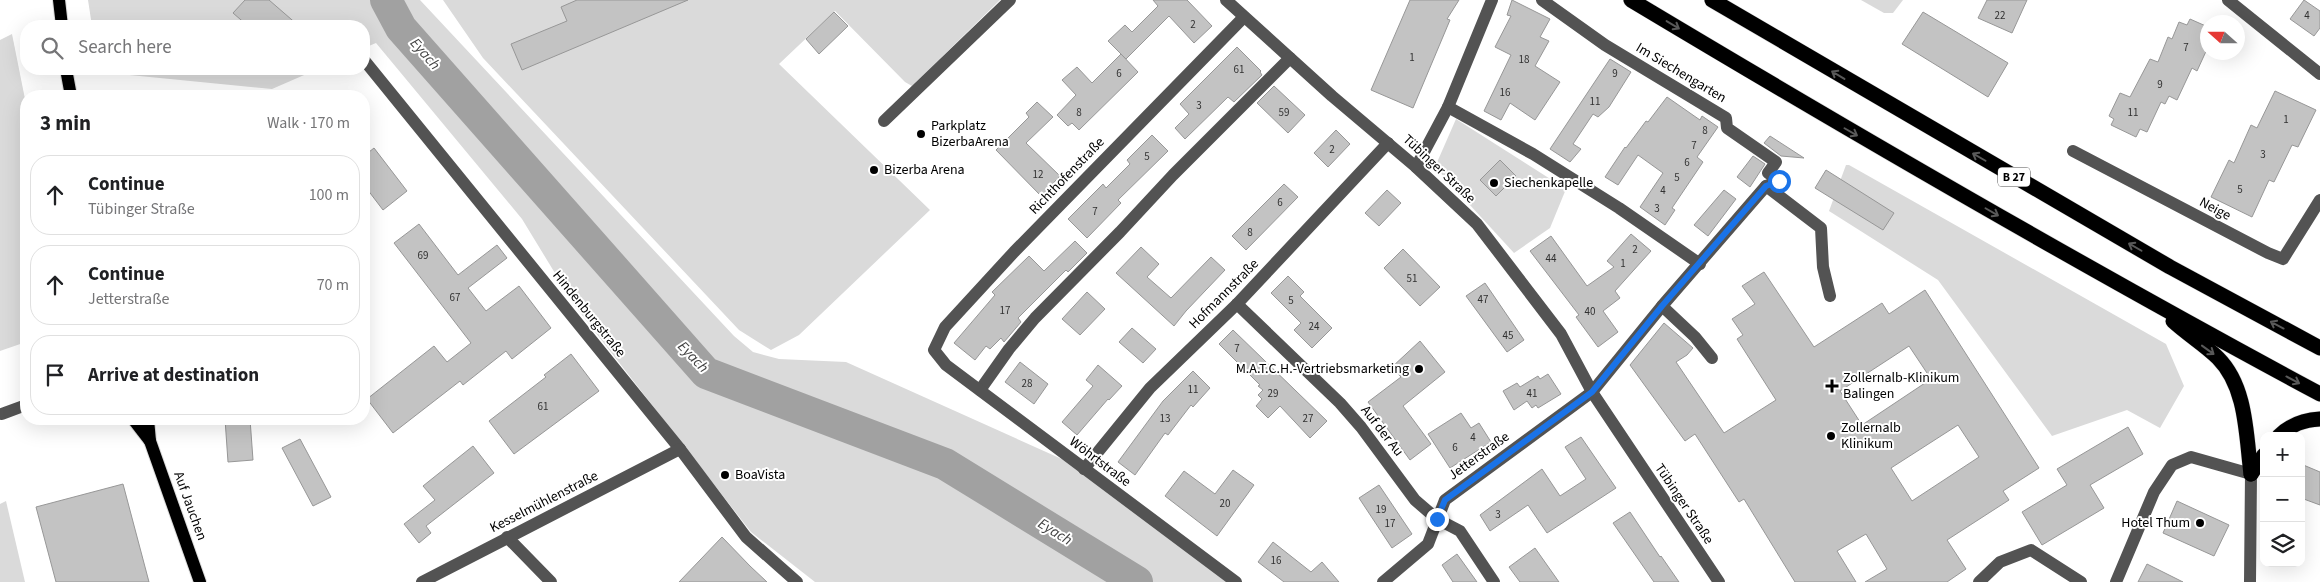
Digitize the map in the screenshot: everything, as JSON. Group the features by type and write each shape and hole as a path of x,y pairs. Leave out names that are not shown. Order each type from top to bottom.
{"highway":[{"path":"1631,0 1841,126 2158,306 2320,394"},
{"name":"B 27","path":"1712,0 2170,267 2320,348"},
{"path":"2158,306 2191,338 2218,357 2228,370 2240,394 2251,474"},
{"path":"2283,432 2287,428 2306,420 2320,420"},
{"path":"2251,474 2260,461"}],"main road":[{"path":"59,0 61,20"},
{"path":"67,75 70,90"},
{"name":"Auf Jauchen","path":"138,425 150,441"},
{"name":"Auf Jauchen","path":"149,425 150,441 200,582"}],"street":[{"path":"884,121 1010,0"},
{"name":"Tübinger Straße","path":"1226,0 1416,167 1476,224 1561,334 1592,392 1719,582"},
{"path":"1416,167 1448,107 1492,0"},
{"name":"Im Siechengarten","path":"1542,0 1605,45 1726,118 1727,128 1776,162 1768,173 1780,180 1766,186"},
{"path":"2228,0 2320,74"},
{"name":"Richthofenstraße","path":"946,365 934,350 945,327 1014,252 1244,17"},
{"path":"980,390 1009,349 1035,318 1120,232 1173,174 1290,58"},
{"name":"Hindenburgstraße","path":"370,67 680,449 746,537 797,582"},
{"path":"1448,107 1541,159 1620,208 1700,264"},
{"name":"Hofmannstraße","path":"1084,469 1150,388 1237,304 1388,143"},
{"name":"Neige","path":"2073,151 2268,253 2284,259 2320,200"},
{"path":"1592,392 1662,306 1766,186 1821,228 1823,267 1830,296"},
{"name":"Auf der Au","path":"1237,304 1340,403 1361,427 1415,500 1437,519 1460,531 1494,582"},
{"path":"1662,306 1695,337 1712,358"},
{"name":"Wöhrtstraße","path":"946,365 1236,582"},
{"name":"Jetterstraße","path":"1383,582 1428,544 1445,500 1592,392"},
{"path":"2,414 20,407"},
{"name":"Kesselmühlenstraße","path":"422,582 680,449"},
{"path":"2116,582 2154,492 2172,465 2192,457 2251,474 2250,582"},
{"path":"507,537 551,582"},
{"path":"1979,582 2000,562 2031,550 2081,582"}],"shaded area":[{"path":"88,0 420,0 734,336 753,352 779,359 846,362 1084,469 1236,582 815,582 751,532 575,306 522,219 376,43 370,46 370,20 91,20"},
{"path":"443,0 1000,0 912,86 905,82 835,11 779,64 930,210 799,335 771,350 739,330 483,58"},
{"path":"1861,0 1903,0 1893,13 1884,13"},
{"path":"12,34 23,90 20,90 20,344 0,351 0,40"},
{"path":"130,75 304,75 272,89"},
{"path":"1456,119 1566,189 1550,228 1514,253 1435,167"},
{"path":"1846,165 2166,344 2184,386 2160,428 2127,410 2052,436 1938,280 1829,211"},
{"path":"6,501 25,582 0,582 0,504"}],"building":[{"path":"245,0 269,0 292,20 241,20 233,13"},
{"path":"577,0 688,0 522,70 511,44 567,21 561,7"},
{"path":"1153,0 1187,0 1212,26 1194,43 1169,16 1126,59 1108,41 1125,25 1132,32 1158,6"},
{"path":"1410,0 1459,0 1447,19 1450,20 1413,108 1371,90"},
{"path":"1512,0 1550,19 1540,37 1549,41 1535,66 1560,82 1535,120 1510,103 1501,120 1484,111 1511,55 1495,47 1511,16 1507,15"},
{"path":"1987,0 2027,0 2012,33 1978,18"},
{"path":"2304,0 2320,11 2320,28 2314,36 2290,19"},
{"path":"834,12 848,26 819,54 806,39"},
{"path":"1923,12 2008,63 1988,97 1902,44"},
{"path":"2190,19 2200,23 2200,60 2202,60 2197,71 2192,68 2177,100 2169,96 2165,104 2161,102 2147,132 2140,129 2136,137 2111,125 2114,119 2109,116 2120,93 2130,97 2150,59 2158,62 2168,37 2172,39 2179,22 2187,25"},
{"path":"1237,47 1261,71 1262,75 1234,102 1228,97 1185,139 1175,128 1189,114 1180,104"},
{"path":"1121,54 1138,72 1079,130 1072,123 1068,126 1057,115 1076,95 1062,80 1077,67 1092,83"},
{"path":"1610,59 1631,72 1609,107 1598,117 1593,114 1573,144 1581,149 1570,162 1550,149"},
{"path":"1274,86 1305,115 1288,133 1257,103"},
{"path":"2275,91 2316,110 2298,147 2292,145 2274,182 2269,180 2252,217 2211,197 2229,160 2234,163 2251,125 2257,128"},
{"path":"1667,97 1700,120 1702,116 1718,127 1697,157 1703,162 1672,208 1675,210 1665,225 1640,207 1663,173 1638,155 1618,185 1605,177 1625,147 1646,121 1648,122"},
{"path":"1037,102 1053,117 1026,143 1060,176 1041,196 996,150 1029,117 1026,113"},
{"path":"1336,130 1350,144 1328,167 1314,153"},
{"path":"1152,135 1168,151 1118,200 1121,203 1087,238 1068,219 1103,184 1106,188 1130,164 1127,160"},
{"path":"1770,136 1804,158 1781,156 1764,143"},
{"path":"374,148 407,191 383,210 370,193 370,151"},
{"path":"1753,156 1765,164 1750,187 1737,177"},
{"path":"1500,160 1516,176 1496,196 1480,180"},
{"path":"1826,170 1894,213 1883,230 1815,188"},
{"path":"1284,184 1298,197 1246,250 1232,236"},
{"path":"1387,190 1401,203 1379,226 1365,213"},
{"path":"1724,190 1736,199 1708,236 1694,225"},
{"path":"419,224 458,275 497,245 507,258 468,288 486,311 519,286 551,328 512,359 506,351 463,385 460,381 393,433 370,403 370,397 434,346 447,362 471,343 394,243"},
{"path":"1631,234 1651,251 1615,291 1620,298 1603,311 1618,332 1598,347 1576,317 1579,315 1530,251 1551,236 1587,286 1614,267 1607,261"},
{"path":"1075,241 1087,253 1068,272 1066,270 1018,318 1021,322 1004,342 1001,338 990,349 986,346 975,360 954,343 995,295 992,292 1029,256 1044,271"},
{"path":"1141,247 1159,264 1147,277 1171,298 1211,257 1225,270 1174,326 1116,273"},
{"path":"1403,249 1440,287 1420,306 1384,268"},
{"name":"Zollernalb Klinikum","path":"1764,272 1814,347 1882,303 1889,314 1925,290 2039,468 2003,491 2009,500 1947,540 1966,569 1947,582 1865,582 1887,569 1866,534 1837,551 1856,582 1795,582 1744,499 1739,502 1695,434 1685,441 1630,365 1664,323 1693,348 1687,355 1676,362 1724,433 1776,400 1737,339 1743,335 1732,319 1755,304 1742,286","holes":["1909,346 1931,379 1862,425 1840,391","1958,425 1979,457 1912,501 1891,468"]},
{"path":"1288,276 1304,292 1300,296 1332,328 1312,348 1294,330 1301,323 1271,293"},
{"path":"1485,283 1524,340 1507,352 1466,296"},
{"path":"1087,292 1105,309 1080,335 1062,319"},
{"path":"1132,328 1156,349 1143,363 1119,342"},
{"path":"1233,330 1327,421 1310,438 1280,406 1268,418 1256,406 1262,399 1258,395 1263,390 1219,344"},
{"path":"1420,341 1445,372 1403,406 1431,444 1410,460 1368,402 1401,377 1392,367"},
{"path":"571,354 599,391 514,454 489,421 546,377 544,375"},
{"path":"1020,362 1048,384 1034,404 1005,382"},
{"path":"1098,365 1122,386 1108,399 1077,435 1062,422 1093,386 1086,380"},
{"path":"1193,371 1210,388 1193,407 1191,405 1168,435 1165,433 1135,475 1118,462 1163,401"},
{"path":"1548,374 1561,394 1538,408 1536,405 1532,408 1527,401 1514,410 1503,391 1517,383 1520,387 1538,376 1540,379"},
{"path":"1461,413 1471,428 1479,423 1491,442 1450,468 1428,434"},
{"path":"225,425 250,425 253,460 228,462"},
{"path":"2128,427 2143,454 2090,485 2104,508 2042,545 2022,512 2067,485 2057,469"},
{"path":"1581,437 1616,488 1547,533 1528,505 1490,531 1480,515 1542,469 1560,496 1586,479 1565,447"},
{"path":"300,439 331,497 313,506 282,448"},
{"path":"473,446 494,473 426,526 431,533 419,543 404,524 435,500 423,486"},
{"path":"2305,466 2320,472 2320,505 2305,499"},
{"path":"1233,470 1254,485 1217,536 1165,496 1184,471 1215,494"},
{"path":"123,484 149,582 56,582 36,507"},
{"path":"1379,485 1412,534 1392,548 1359,498"},
{"path":"2177,501 2229,525 2214,556 2163,533"},
{"path":"1630,512 1679,582 1654,582 1613,523"},
{"path":"722,537 750,566 767,582 679,582"},
{"path":"1273,542 1311,572 1322,562 1339,582 1284,582 1258,562"},
{"path":"1535,548 1559,582 1520,582 1509,567"},
{"path":"1457,554 1477,582 1453,582 1442,565"},
{"path":"2147,564 2183,582 2138,582"}],"waterway":[{"name":"Eyach","path":"386,0 401,28 706,373 945,464 1137,582"}],"place":[{"name":"Parkplatz BizerbaArena","path":"921,134"},
{"name":"Bizerba Arena","path":"874,170"},
{"name":"Siechenkapelle","path":"1494,183"},
{"name":"M.A.T.C.H.-Vertriebsmarketing","path":"1419,369"},
{"name":"Zollernalb-Klinikum Balingen","path":"1832,386"},
{"name":"Zollernalb Klinikum","path":"1831,436"},
{"name":"BoaVista","path":"725,475"},
{"name":"Hotel Thum","path":"2200,523"}],"route":[{"path":"1437,519 1445,500 1592,392 1662,306 1766,186 1779,181"}]}
